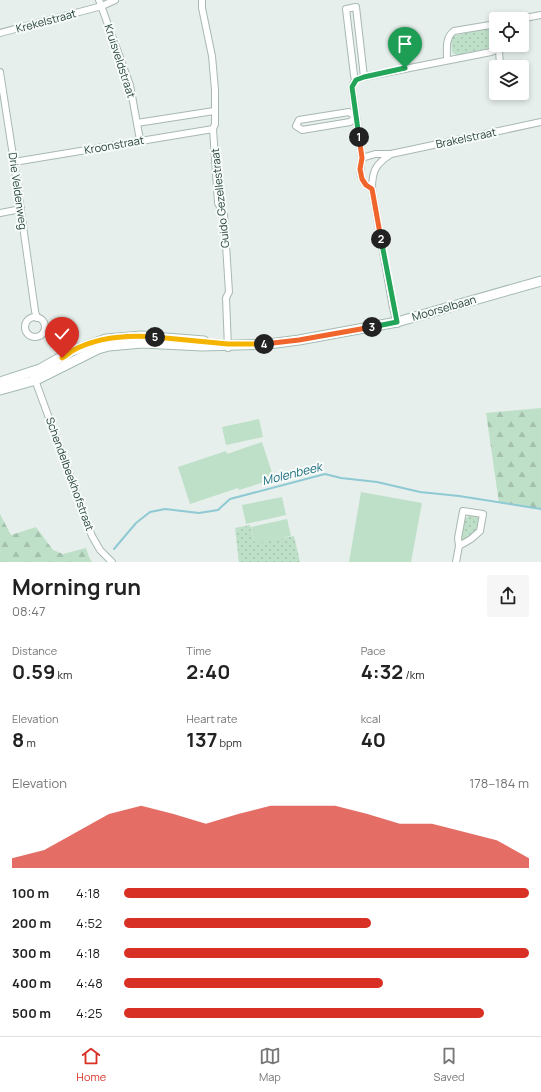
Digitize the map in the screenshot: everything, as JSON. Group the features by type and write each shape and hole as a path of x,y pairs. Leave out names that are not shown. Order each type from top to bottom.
{"main road":[{"name":"Moorselbaan","path":"0,382 50,364 72,351 94,343 115,338 141,336 228,347 299,340 397,324 541,280"},
{"name":"Moorselbaan","path":"0,390 36,380 98,349 109,346 147,343 202,344"}],"street":[{"name":"Krekelstraat","path":"0,33 100,3 115,0"},
{"name":"Guido Gezellestraat","path":"201,0 212,56 215,90 215,124 213,129 218,204 224,214 229,292 226,298 228,347"},
{"name":"Kruisveldstraat","path":"100,3 130,85 140,140"},
{"path":"356,80 346,9 356,7 364,77"},
{"path":"529,17 541,15"},
{"path":"447,60 449,34 454,31 489,25"},
{"path":"362,158 352,87 356,80 489,50"},
{"name":"Drie Veldenweg","path":"0,72 21,209 35,318"},
{"name":"Kroonstraat","path":"137,123 214,111"},
{"path":"349,112 356,117 350,122 302,130 296,126 299,120 349,112"},
{"name":"Brakelstraat","path":"372,189 366,185 362,179 360,169 362,158 375,154 391,154 541,122"},
{"name":"Kroonstraat","path":"14,162 213,129"},
{"name":"Brakelstraat","path":"391,154 376,166 372,179 372,189 397,324"},
{"path":"0,213 21,209"},
{"name":"Schendelbeekhofstraat","path":"32,371 92,536 100,550 112,562"},
{"path":"456,562 458,538 463,511 483,514 480,531 458,546"}],"green space":[{"path":"489,27 489,48 458,55 455,54 452,52 451,40 454,36"},
{"path":"541,408 541,509 499,503 486,413"},
{"path":"259,419 263,437 226,445 222,427"},
{"path":"262,442 274,479 239,490 238,488 190,504 178,467 226,451 227,454"},
{"path":"361,492 422,503 411,562 349,562"},
{"path":"282,497 286,515 246,524 242,505"},
{"path":"0,514 11,535 36,527 53,550 63,554 86,548 92,562 0,562"},
{"path":"470,515 478,518 477,529 475,532 461,540 463,523"},
{"path":"287,519 291,536 255,544 251,527"},
{"path":"250,525 255,543 294,536 300,562 239,562 235,528"}],"waterway":[{"name":"Molenbeek","path":"114,549 136,523 150,512 165,509 199,513 218,510 230,499 325,474 341,478 377,482 420,492 459,496 541,509"}],"route":[{"path":"62,358 72,351 84,346 106,339 123,337 166,337 228,344 269,344 349,332 397,322 393,308 372,189 366,185 362,179 360,169 362,158 352,87 356,80 364,77 405,68"}]}
